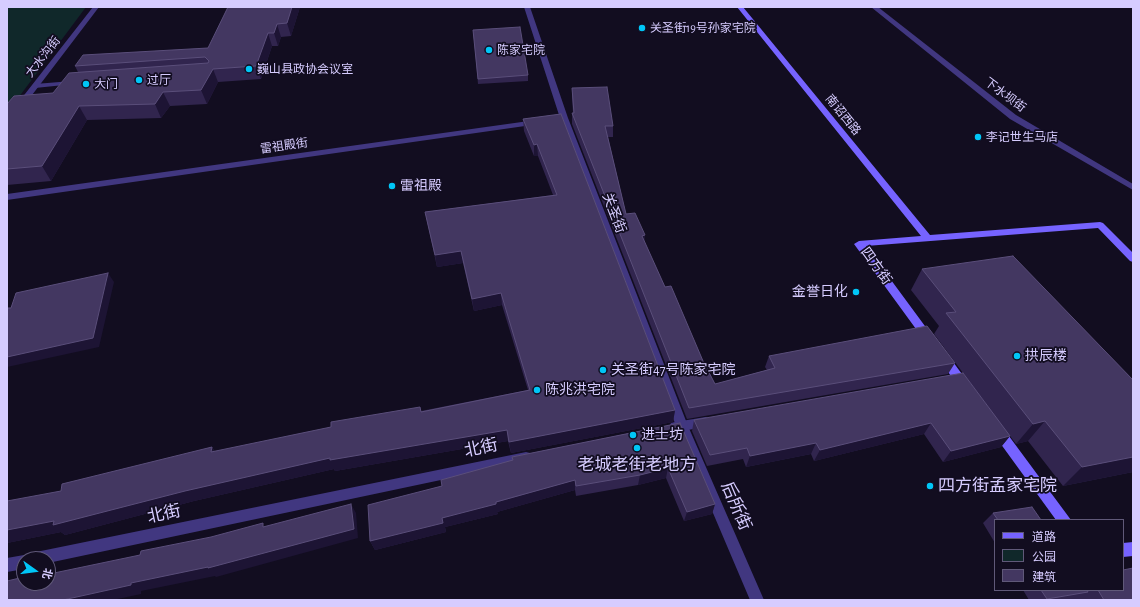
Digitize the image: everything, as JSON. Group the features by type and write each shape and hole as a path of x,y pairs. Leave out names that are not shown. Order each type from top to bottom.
{"main road":[{"name":"南诏西路","path":"740,7 927,238"},
{"name":"四方街","path":"968,390 859,244 1100,225 1133,259"},
{"path":"991,421 1063,519"}],"street":[{"name":"大水沟街","path":"7,122 96,7"},
{"name":"关圣街","path":"527,7 556,119 682,426"},
{"name":"下水坝街","path":"874,7 1013,117 1133,187"},
{"path":"35,86 82,83"},
{"name":"雷祖殿街","path":"7,197 556,119"},
{"path":"944,381 959,378"},
{"path":"661,430 720,420"},
{"name":"后所街","path":"682,426 757,600"},
{"name":"北街","path":"56,555 540,454"}],"green space":[{"path":"7,7 86,7 7,113"}],"building":[{"path":"228,7 292,7 287,23 277,24 274,33 268,33 256,66 213,69 201,90 163,92 155,104 79,106 42,166 7,169 7,104 14,96 53,93 69,73 208,63 209,61 205,57 75,66 83,55 208,48"},
{"path":"520,27 528,75 478,79 473,30"},
{"path":"607,87 613,126 605,126 626,214 635,213 645,235 642,236 665,287 671,286 703,361 715,384 775,368 769,356 927,326 955,363 689,408 572,113 574,113 572,88"},
{"path":"561,114 675,410 509,442 507,430 330,460 330,458 185,491 53,525 54,521 7,530 7,501 61,491 62,484 212,447 211,452 331,427 331,422 420,407 421,412 530,390 501,293 472,299 461,251 435,255 425,212 557,195 537,144 534,145 523,119"},
{"name":"拱辰楼","path":"1013,256 1133,380 1133,457 1082,467 1045,421 1033,424 946,313 956,312 922,269"},
{"path":"108,273 93,338 7,357 7,308 11,308 16,293"},
{"path":"963,373 1010,436 951,451 931,423 820,450 816,443 750,456 747,448 710,455 694,420"},
{"path":"680,423 715,504 687,512 668,468 640,475 576,486 575,480 496,502 496,504 442,518 443,523 370,541 368,505 442,486 441,480 513,460 512,457"},
{"path":"351,504 354,529 208,568 131,583 131,585 63,600 7,600 7,581 16,579 16,591 56,591 56,573 140,555 141,551 211,537 263,523 263,527"},
{"path":"1032,507 1040,519 997,519 993,513"},
{"path":"1133,568 1133,600 1104,600 1099,591 1124,591 1124,570"},
{"path":"1042,591 1088,592 1047,599"}],"place":[{"name":"关圣街19号孙家宅院","path":"642,28"},
{"name":"陈家宅院","path":"489,50"},
{"name":"巍山县政协会议室","path":"249,69"},
{"name":"过厅","path":"139,80"},
{"name":"大门","path":"86,84"},
{"name":"李记世生马店","path":"978,137"},
{"name":"雷祖殿","path":"392,186"},
{"name":"金誉日化","path":"856,292"},
{"name":"拱辰楼","path":"1017,356"},
{"name":"关圣街47号陈家宅院","path":"603,370"},
{"name":"陈兆洪宅院","path":"537,390"},
{"name":"进士坊","path":"633,435"},
{"name":"老城老街老地方","path":"637,448"},
{"name":"四方街孟家宅院","path":"930,486"}]}
